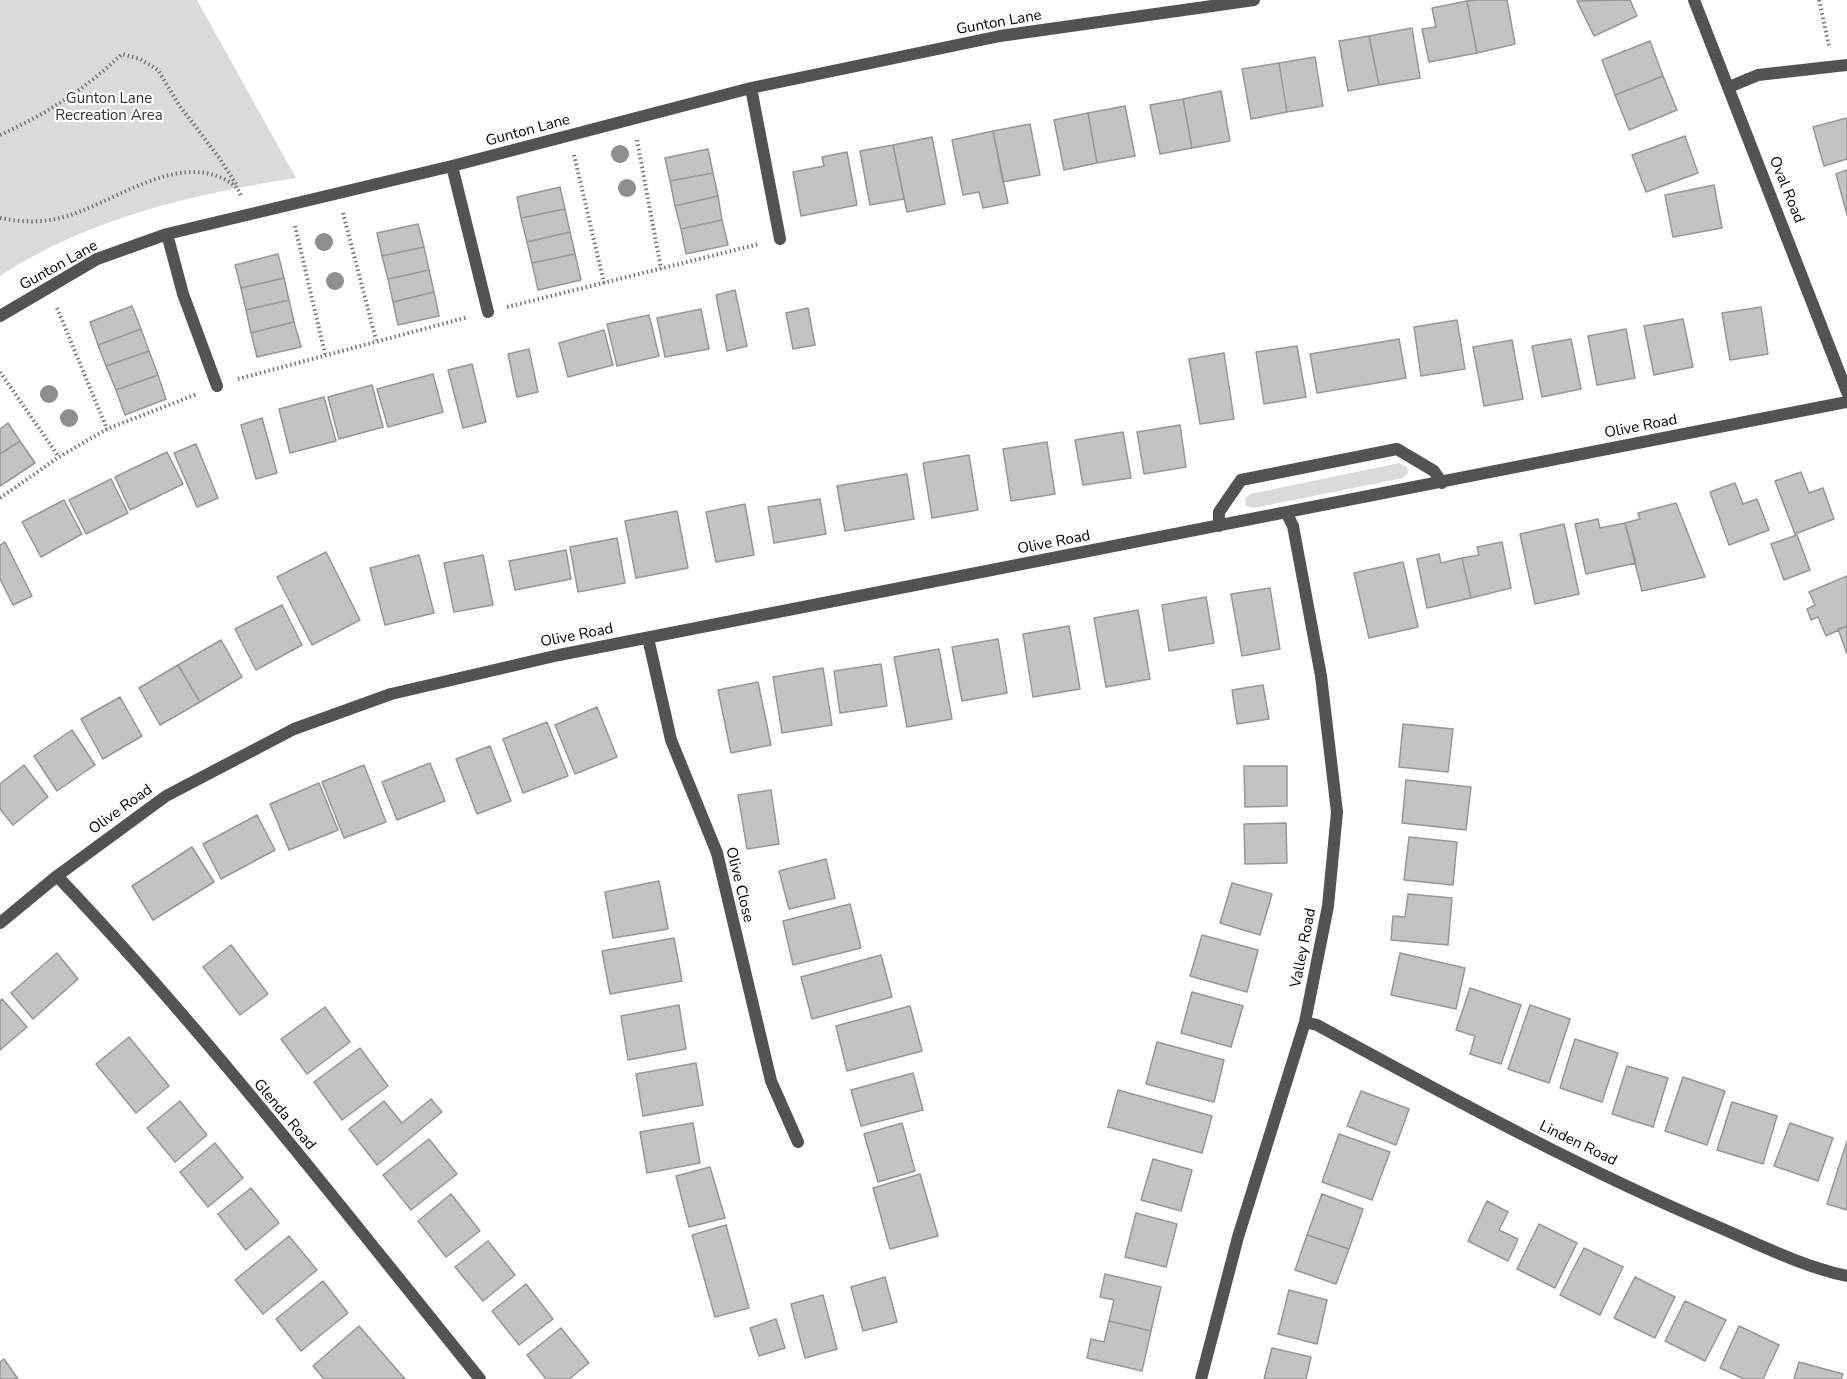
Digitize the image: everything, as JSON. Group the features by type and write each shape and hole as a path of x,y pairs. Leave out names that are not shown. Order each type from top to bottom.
{"street":[{"name":"Gunton Lane","path":"0,316 97,259 168,234 452,166 751,88 1000,36 1254,0"},
{"name":"Oval Road","path":"1694,0 1730,87 1847,392"},
{"path":"1730,87 1758,75 1847,65"},
{"path":"751,88 780,239"},
{"path":"452,166 488,312"},
{"path":"168,234 183,294 217,387"},
{"name":"Olive Road","path":"0,923 57,876 166,796 294,729 391,694 559,655 1287,514 1847,402"},
{"path":"1220,526 1219,512 1241,480 1397,449 1434,471 1442,483"},
{"name":"Valley Road","path":"1201,1379 1238,1237 1305,1022 1328,906 1337,812 1321,676 1293,526 1287,514"},
{"name":"Olive Close","path":"648,638 671,740 717,853 771,1081 798,1142"},
{"name":"Glenda Road","path":"57,876 107,928 278,1131 480,1379"},
{"name":"Linden Road","path":"1305,1022 1317,1025 1494,1119 1676,1209 1820,1270 1847,1276"}],"path":[{"path":"1820,0 1834,68"},
{"path":"0,135 35,119 74,95 94,81 122,54 129,55 158,70 179,105 238,187 249,216"},
{"path":"633,119 661,269"},
{"path":"569,135 604,283"},
{"path":"0,218 21,222 59,219 98,206 135,186 191,171 217,176 238,187"},
{"path":"338,194 376,340"},
{"path":"290,206 325,354"},
{"path":"0,498 59,457 107,429 248,375 376,340 661,269 709,254 780,239"},
{"path":"48,287 107,429"},
{"path":"0,372 59,457"}],"green space":[{"name":"Gunton Lane Recreation Area","path":"0,0 197,0 296,178 218,192 142,211 69,238 0,276"},
{"path":"1399,463 1407,467 1408,473 1403,478 1253,508 1246,506 1245,499 1250,494"}],"building":[{"path":"1507,0 1515,44 1477,53 1467,1"},
{"path":"1630,0 1637,16 1594,36 1577,1"},
{"path":"1467,1 1477,53 1429,62 1422,29 1436,27 1432,8"},
{"path":"1412,28 1420,78 1379,85 1369,36"},
{"path":"1369,36 1379,85 1348,91 1339,41"},
{"path":"1650,41 1663,76 1615,95 1602,60"},
{"path":"1315,57 1323,106 1287,112 1279,63"},
{"path":"1279,63 1287,112 1251,119 1242,69"},
{"path":"1663,76 1677,110 1629,130 1615,95"},
{"path":"1221,91 1230,141 1192,148 1183,99"},
{"path":"1183,99 1192,148 1160,154 1150,105"},
{"path":"1125,106 1135,156 1097,163 1088,113"},
{"path":"1088,113 1097,163 1064,170 1054,120"},
{"path":"1847,118 1847,159 1824,166 1813,127"},
{"path":"1030,124 1040,175 1003,182 993,131"},
{"path":"993,131 1008,203 983,208 979,192 963,195 952,140"},
{"path":"1685,136 1698,173 1646,192 1632,155"},
{"path":"932,137 945,204 907,212 893,145"},
{"path":"893,145 904,199 870,205 860,151"},
{"path":"708,149 713,173 670,181 665,158"},
{"path":"847,152 857,205 801,216 793,172 824,166 822,157"},
{"path":"1847,170 1847,215 1836,174"},
{"path":"713,173 718,196 675,206 670,181"},
{"path":"1714,185 1722,228 1673,237 1665,195"},
{"path":"560,187 565,209 521,218 517,197"},
{"path":"718,196 722,220 681,229 675,206"},
{"path":"565,209 570,232 527,242 521,218"},
{"path":"722,220 728,245 686,254 681,229"},
{"path":"418,224 424,247 382,256 377,233"},
{"path":"570,232 575,254 532,263 527,242"},
{"path":"424,247 429,270 388,279 382,256"},
{"path":"278,254 284,278 241,288 235,265"},
{"path":"575,254 581,280 538,290 532,263"},
{"path":"429,270 434,292 393,302 388,279"},
{"path":"284,278 289,300 246,310 241,288"},
{"path":"735,290 747,346 727,351 716,295"},
{"path":"434,292 439,316 398,325 393,302"},
{"path":"289,300 294,322 251,333 246,310"},
{"path":"132,306 141,329 98,345 90,322"},
{"path":"1761,307 1768,354 1730,360 1722,313"},
{"path":"808,308 815,345 793,349 786,313"},
{"path":"701,309 709,349 665,357 657,318"},
{"path":"649,315 659,356 617,366 607,324"},
{"path":"1683,319 1693,367 1654,375 1644,326"},
{"path":"1457,320 1465,369 1421,376 1414,327"},
{"path":"294,322 301,347 257,357 251,333"},
{"path":"141,329 149,351 106,366 98,345"},
{"path":"1626,329 1635,378 1597,385 1588,336"},
{"path":"604,330 613,365 568,377 559,343"},
{"path":"1399,339 1406,378 1317,393 1310,354"},
{"path":"1571,339 1581,389 1542,397 1532,346"},
{"path":"1512,340 1523,399 1484,406 1473,347"},
{"path":"1297,346 1306,397 1264,404 1256,352"},
{"path":"529,349 538,392 517,397 508,354"},
{"path":"149,351 158,375 116,390 106,366"},
{"path":"1224,353 1234,419 1200,424 1189,359"},
{"path":"472,364 486,422 463,428 448,370"},
{"path":"433,374 443,412 388,427 377,389"},
{"path":"158,375 166,399 125,415 116,390"},
{"path":"372,385 383,427 339,439 328,397"},
{"path":"324,397 336,441 290,453 279,409"},
{"path":"262,418 277,473 256,479 241,425"},
{"path":"8,423 20,441 0,454 0,429"},
{"path":"1180,425 1186,467 1144,474 1137,432"},
{"path":"1123,432 1131,478 1083,485 1075,440"},
{"path":"20,441 35,463 0,486 0,454"},
{"path":"1047,442 1055,494 1011,501 1003,449"},
{"path":"196,444 218,498 197,507 174,453"},
{"path":"167,452 183,484 130,510 115,477"},
{"path":"969,455 978,510 932,518 923,463"},
{"path":"1801,472 1809,493 1823,488 1834,519 1795,534 1775,481"},
{"path":"907,474 914,519 845,531 837,486"},
{"path":"111,479 128,513 86,534 69,500"},
{"path":"1735,483 1743,504 1757,499 1769,530 1729,545 1710,492"},
{"path":"820,499 826,534 774,543 768,507"},
{"path":"64,500 82,534 41,557 22,522"},
{"path":"1676,503 1705,577 1642,591 1625,523 1640,519 1638,513"},
{"path":"745,504 754,555 716,562 706,512"},
{"path":"677,511 688,568 636,578 625,521"},
{"path":"1598,519 1600,528 1625,523 1636,563 1586,574 1575,524"},
{"path":"1564,524 1579,594 1535,604 1520,534"},
{"path":"1797,535 1810,570 1784,580 1771,544"},
{"path":"617,538 625,583 578,592 570,547"},
{"path":"5,542 32,596 13,605 0,579 0,545"},
{"path":"1502,542 1511,588 1471,598 1462,558 1479,555 1477,547"},
{"path":"566,550 571,579 515,590 509,561"},
{"path":"326,552 360,620 312,645 277,577"},
{"path":"1439,554 1441,563 1462,558 1471,598 1427,608 1417,559"},
{"path":"419,555 434,613 385,625 370,568"},
{"path":"483,555 493,605 454,612 444,563"},
{"path":"1403,562 1418,627 1369,638 1354,573"},
{"path":"1847,576 1847,626 1826,636 1818,617 1811,620 1807,609 1815,605 1809,592"},
{"path":"1270,588 1280,649 1242,656 1231,594"},
{"path":"1206,597 1214,643 1169,651 1162,605"},
{"path":"282,605 302,645 256,670 235,629"},
{"path":"1138,610 1150,679 1106,687 1094,618"},
{"path":"1069,626 1080,689 1033,697 1023,634"},
{"path":"1847,626 1847,654 1838,629"},
{"path":"998,639 1007,693 962,701 952,647"},
{"path":"221,640 242,677 200,702 178,665"},
{"path":"939,649 952,719 907,727 894,657"},
{"path":"881,664 887,706 840,713 834,671"},
{"path":"178,665 200,702 160,725 139,688"},
{"path":"823,668 832,725 782,733 773,677"},
{"path":"758,682 771,745 731,753 718,690"},
{"path":"1263,685 1269,719 1237,724 1232,690"},
{"path":"120,697 142,736 103,759 81,719"},
{"path":"597,707 617,757 575,774 555,725"},
{"path":"547,722 568,776 523,793 503,739"},
{"path":"1403,724 1453,729 1448,772 1399,767"},
{"path":"72,730 95,765 57,791 34,756"},
{"path":"490,746 511,801 477,814 456,759"},
{"path":"430,763 445,801 397,820 382,782"},
{"path":"24,765 48,797 13,825 0,809 0,784"},
{"path":"364,765 386,822 344,838 322,782"},
{"path":"1244,766 1287,766 1287,806 1245,807"},
{"path":"1406,780 1471,787 1466,830 1402,823"},
{"path":"319,783 338,830 289,850 270,804"},
{"path":"771,790 779,844 747,849 738,795"},
{"path":"257,815 275,850 221,879 203,844"},
{"path":"1286,823 1287,863 1245,864 1244,824"},
{"path":"1409,837 1457,842 1453,885 1404,880"},
{"path":"192,847 214,882 153,920 132,886"},
{"path":"826,859 835,898 789,909 779,871"},
{"path":"659,881 668,929 613,938 605,892"},
{"path":"1232,883 1272,894 1260,935 1220,923"},
{"path":"1408,894 1452,898 1448,945 1391,940 1393,916 1405,917"},
{"path":"850,904 861,948 793,965 783,921"},
{"path":"1202,935 1258,950 1247,992 1190,976"},
{"path":"674,938 682,981 610,994 602,951"},
{"path":"231,945 268,994 240,1015 203,967"},
{"path":"57,953 78,979 33,1019 11,993"},
{"path":"1400,953 1465,968 1456,1009 1391,995"},
{"path":"881,955 892,997 812,1019 801,977"},
{"path":"1470,988 1521,1005 1501,1064 1470,1054 1475,1036 1456,1030"},
{"path":"1192,992 1243,1006 1231,1047 1181,1033"},
{"path":"2,999 27,1027 0,1050 0,1001"},
{"path":"679,1005 686,1049 628,1060 621,1016"},
{"path":"1530,1005 1570,1019 1549,1083 1508,1069"},
{"path":"910,1006 922,1051 847,1071 836,1026"},
{"path":"325,1007 350,1042 307,1074 281,1039"},
{"path":"129,1037 169,1086 136,1113 96,1064"},
{"path":"1575,1039 1618,1053 1602,1102 1560,1088"},
{"path":"1157,1042 1224,1060 1214,1102 1146,1084"},
{"path":"360,1048 388,1086 342,1120 314,1082"},
{"path":"696,1063 703,1105 643,1116 636,1074"},
{"path":"1627,1066 1668,1078 1653,1127 1612,1114"},
{"path":"913,1073 923,1110 861,1126 851,1090"},
{"path":"1683,1077 1725,1091 1707,1145 1665,1131"},
{"path":"1118,1090 1212,1116 1202,1153 1108,1127"},
{"path":"1361,1091 1409,1109 1396,1145 1347,1126"},
{"path":"431,1099 442,1112 377,1165 349,1129 384,1101 402,1123"},
{"path":"180,1101 207,1135 175,1162 147,1128"},
{"path":"1732,1102 1777,1116 1763,1164 1717,1150"},
{"path":"693,1123 700,1163 647,1173 640,1132"},
{"path":"902,1123 915,1171 878,1182 864,1134"},
{"path":"1790,1123 1833,1138 1818,1181 1774,1166"},
{"path":"1339,1134 1390,1152 1372,1200 1322,1182"},
{"path":"429,1139 457,1174 411,1210 383,1175"},
{"path":"1847,1141 1847,1210 1827,1204"},
{"path":"215,1143 243,1178 208,1207 180,1172"},
{"path":"1153,1159 1192,1170 1181,1211 1141,1200"},
{"path":"710,1167 725,1218 689,1227 676,1176"},
{"path":"920,1174 938,1236 890,1249 873,1188"},
{"path":"251,1188 279,1223 246,1250 218,1214"},
{"path":"451,1194 480,1231 446,1257 418,1221"},
{"path":"1322,1194 1363,1209 1349,1249 1307,1235"},
{"path":"1487,1201 1508,1212 1499,1230 1518,1239 1508,1261 1468,1241"},
{"path":"1136,1213 1177,1224 1166,1267 1125,1257"},
{"path":"1539,1224 1577,1243 1555,1288 1517,1269"},
{"path":"726,1225 749,1308 715,1317 692,1235"},
{"path":"1307,1235 1349,1249 1336,1284 1295,1270"},
{"path":"289,1236 317,1270 263,1314 235,1280"},
{"path":"488,1241 515,1275 483,1301 455,1267"},
{"path":"1584,1248 1623,1267 1600,1315 1560,1295"},
{"path":"1105,1274 1161,1287 1151,1331 1109,1321 1114,1300 1100,1297"},
{"path":"885,1277 897,1322 863,1331 851,1287"},
{"path":"1635,1277 1675,1297 1655,1338 1614,1318"},
{"path":"323,1281 348,1313 301,1351 276,1319"},
{"path":"526,1284 553,1319 519,1345 492,1311"},
{"path":"1289,1290 1327,1300 1317,1344 1278,1334"},
{"path":"823,1295 837,1349 805,1358 791,1304"},
{"path":"1685,1301 1726,1320 1705,1361 1665,1341"},
{"path":"776,1319 785,1348 759,1356 750,1328"},
{"path":"1109,1321 1151,1331 1142,1371 1087,1358 1091,1339 1104,1342"},
{"path":"359,1326 405,1379 324,1379 313,1366"},
{"path":"1739,1326 1779,1345 1763,1379 1744,1379 1720,1368"},
{"path":"561,1328 589,1363 569,1379 546,1379 527,1355"},
{"path":"1272,1348 1311,1357 1306,1379 1264,1379"},
{"path":"4,1359 18,1379 0,1379 0,1362"},
{"path":"1799,1362 1843,1374 1841,1379 1794,1379"}]}
